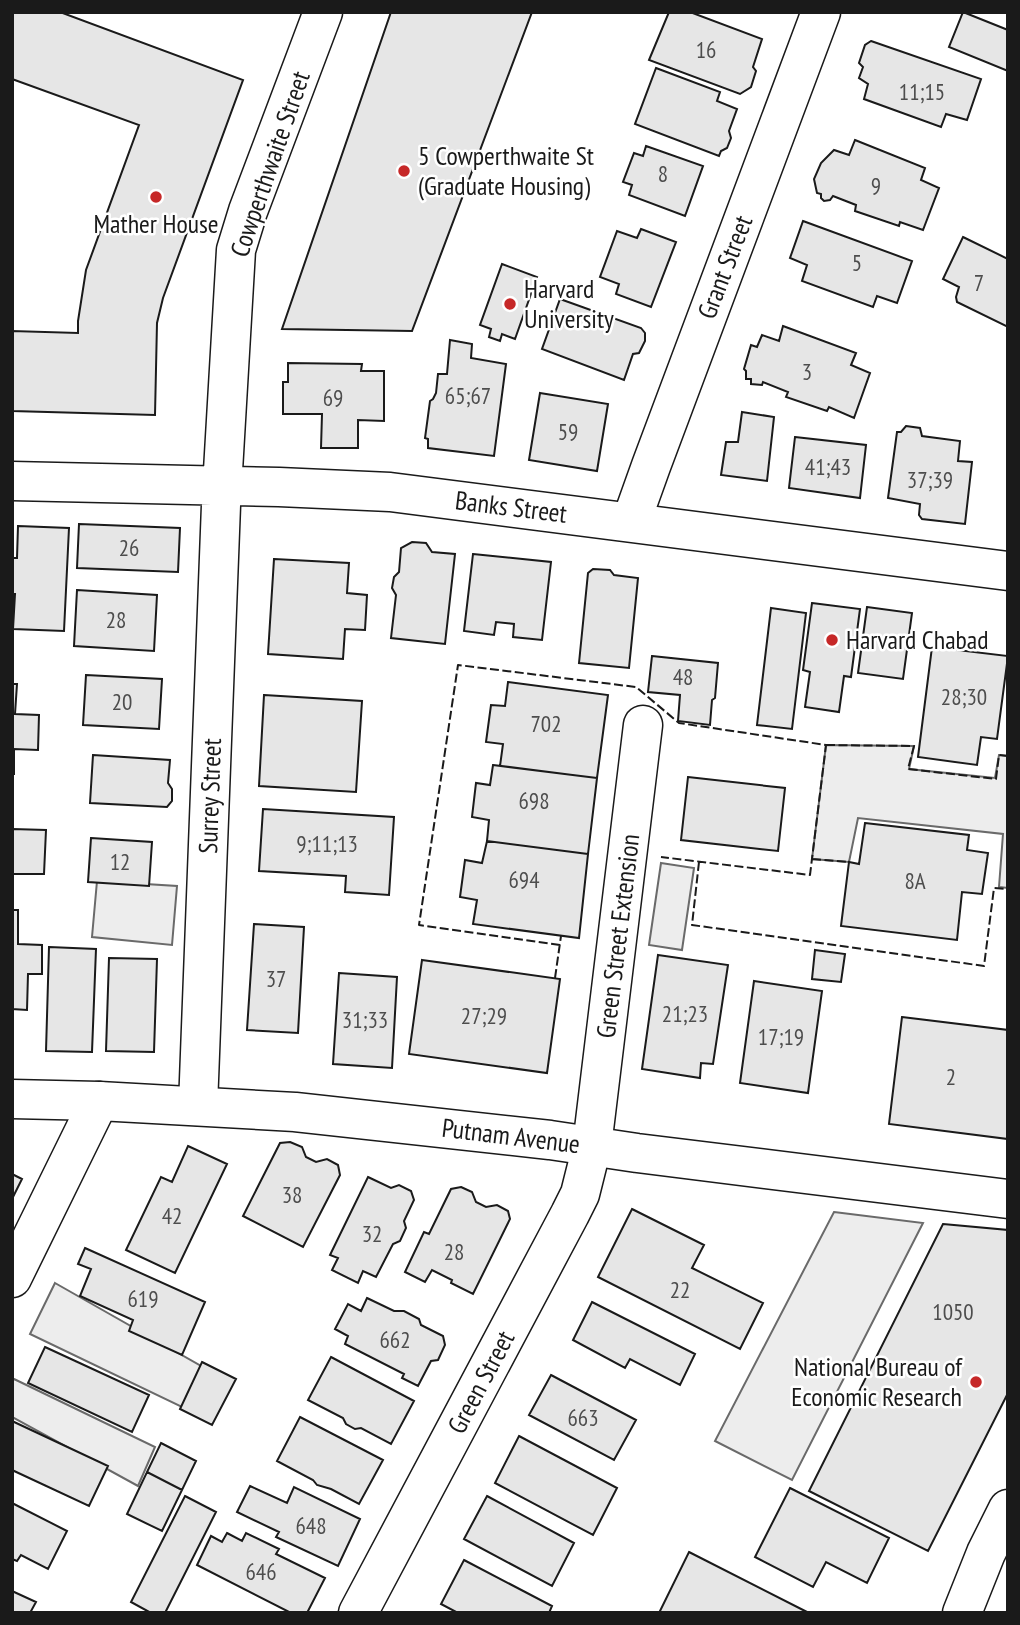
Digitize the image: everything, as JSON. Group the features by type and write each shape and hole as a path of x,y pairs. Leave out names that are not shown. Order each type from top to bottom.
{"street":[{"name":"Cowperthwaite Street","path":"222,486 236,250 248,211 323,12"},
{"name":"Grant Street","path":"631,522 821,12"},
{"name":"Banks Street","path":"12,481 390,492 1008,571"},
{"name":"Surrey Street","path":"198,1106 222,486"},
{"name":"Green Street Extension","path":"593,1146 643,725"},
{"name":"Putnam Avenue","path":"12,1099 295,1112 550,1140 664,1157 1008,1199"},
{"path":"12,1278 99,1101"},
{"name":"Green Street","path":"358,1613 570,1214 580,1194 593,1146"},
{"path":"962,1613 1008,1508"},
{"path":"972,1613 1008,1563"}],"shaded area":[{"path":"826,745 914,746 909,769 995,778 999,755 1008,756 1008,888 999,887 1003,834 858,818 849,862 812,859"},
{"path":"661,863 694,868 682,950 649,945"},
{"path":"97,881 177,886 172,945 92,937"},
{"path":"834,1212 923,1223 792,1480 715,1441"},
{"path":"55,1283 201,1366 184,1408 30,1334"},
{"path":"14,1379 155,1447 138,1486 12,1417"}],"building":[{"name":"Mather House","path":"12,12 60,12 243,80 163,298 157,323 155,415 12,411 12,331 78,333 86,270 139,125 12,79"},
{"name":"5 Cowperthwaite St (Graduate Housing)","path":"391,12 532,12 412,331 282,329"},
{"path":"669,12 690,12 762,39 753,67 756,71 751,87 740,94 649,60"},
{"path":"963,12 1008,30 1008,71 949,47"},
{"path":"871,41 981,79 967,120 946,114 941,127 864,99 868,84 859,78 863,67 859,63 865,45"},
{"path":"656,68 720,92 717,101 737,109 729,131 731,138 727,148 721,151 719,156 635,124"},
{"path":"855,140 925,168 921,180 939,188 923,230 900,222 899,226 855,211 856,205 833,196 824,201 821,194 817,193 814,179 821,163 834,150 849,155"},
{"path":"646,146 703,166 685,216 629,195 632,185 623,182 634,153 643,156"},
{"path":"803,221 912,261 897,303 877,296 873,307 802,281 807,265 790,258"},
{"path":"641,229 676,242 651,307 616,294 619,284 600,277 617,231 637,238"},
{"path":"963,237 1008,259 1008,327 957,302 959,287 943,279"},
{"path":"502,264 537,277 515,339 502,334 500,341 489,337 491,329 480,325"},
{"path":"560,299 641,328 645,333 645,341 639,353 633,354 624,380 542,349"},
{"path":"783,326 856,353 851,365 870,373 854,418 829,407 827,411 786,397 788,392 763,382 762,385 751,384 751,379 746,379 744,369 751,345 757,347 762,335 779,341"},
{"path":"450,340 472,344 471,358 506,364 494,456 428,448 428,439 425,438 430,401 436,393 438,374 447,374"},
{"path":"288,363 362,364 361,371 384,371 384,421 358,420 358,448 321,448 322,414 283,414 283,382 288,382"},
{"path":"540,393 608,404 597,471 529,460"},
{"path":"742,412 774,417 767,481 721,475 726,442 738,442"},
{"path":"906,426 920,428 922,436 960,441 958,461 972,462 965,524 922,519 919,515 920,504 888,498 897,432 901,432"},
{"path":"795,437 866,445 860,498 789,488"},
{"path":"79,524 180,528 178,572 77,568"},
{"path":"18,526 69,528 64,631 13,629 15,594 12,594 12,558 17,558"},
{"path":"412,542 426,543 432,552 455,554 445,644 391,638 396,595 392,588 394,577 399,572 401,548"},
{"path":"473,554 551,562 542,640 513,637 514,624 496,622 494,635 464,631"},
{"path":"274,559 349,563 347,593 367,595 365,630 345,629 343,659 268,654"},
{"path":"593,569 610,570 614,575 638,578 629,668 579,663 588,573"},
{"path":"77,590 157,595 154,651 74,646"},
{"name":"Harvard Chabad","path":"812,603 860,609 851,677 844,676 839,712 805,707 810,672 803,670"},
{"path":"867,607 912,613 903,679 858,673"},
{"path":"771,608 806,613 792,729 757,725"},
{"path":"932,647 1008,656 997,739 981,737 977,765 918,757"},
{"path":"652,656 718,663 710,725 678,721 680,695 648,692"},
{"path":"86,675 162,679 159,729 83,725"},
{"path":"508,682 608,695 597,778 500,766 503,744 486,742 491,705 505,706"},
{"path":"12,684 17,684 15,714 39,715 38,750 14,749 14,774 12,774"},
{"path":"264,695 362,701 356,792 259,786"},
{"path":"93,755 170,760 168,783 172,789 172,801 167,807 90,803"},
{"path":"493,765 597,778 588,854 487,841 489,820 472,817 476,783 490,785"},
{"path":"688,777 785,788 778,851 681,840"},
{"path":"263,809 394,817 389,895 345,892 346,876 259,871"},
{"path":"865,823 969,835 967,850 988,853 982,894 962,892 957,940 841,926 849,862 859,864"},
{"path":"12,829 46,830 44,874 12,874"},
{"path":"91,838 152,842 149,886 88,882"},
{"path":"487,841 588,854 579,938 473,924 477,900 460,897 465,860 482,863"},
{"path":"12,910 18,910 18,944 42,945 42,974 28,974 27,1010 12,1009"},
{"path":"254,924 304,927 298,1033 247,1030"},
{"path":"49,947 96,949 92,1052 46,1051"},
{"path":"815,950 845,954 841,982 812,979"},
{"path":"658,955 728,965 713,1064 701,1063 700,1078 642,1069"},
{"path":"109,958 157,959 154,1052 106,1051"},
{"path":"422,960 560,979 547,1073 409,1054"},
{"path":"339,973 397,977 392,1068 333,1064"},
{"path":"754,981 822,991 808,1093 740,1083"},
{"path":"902,1017 1008,1030 1008,1139 889,1124"},
{"path":"290,1142 302,1147 306,1157 316,1162 327,1159 338,1165 340,1175 303,1247 243,1216 280,1143"},
{"path":"188,1146 227,1164 175,1273 126,1250 161,1177 172,1182"},
{"path":"12,1174 22,1179 12,1199"},
{"path":"368,1177 391,1188 399,1185 411,1191 414,1200 404,1221 406,1228 400,1241 393,1244 376,1277 363,1271 358,1283 332,1270 338,1258 330,1255"},
{"path":"461,1187 472,1192 476,1202 486,1207 497,1205 508,1211 510,1219 473,1294 432,1270 425,1282 405,1272 424,1232 429,1234 451,1189"},
{"path":"632,1209 704,1245 692,1268 763,1303 740,1349 598,1277"},
{"path":"943,1224 1008,1230 1008,1393 928,1551 809,1491"},
{"path":"85,1248 205,1302 182,1355 129,1331 133,1320 80,1296 91,1269 78,1264"},
{"path":"367,1298 394,1311 404,1311 419,1319 421,1325 443,1336 445,1345 438,1360 431,1361 418,1386 402,1378 404,1374 345,1344 348,1336 335,1329 348,1304 361,1311"},
{"path":"592,1302 695,1354 680,1385 630,1359 625,1368 573,1340"},
{"path":"45,1347 149,1395 132,1432 28,1383"},
{"path":"331,1357 414,1401 391,1444 361,1428 355,1429 346,1424 343,1418 308,1400"},
{"path":"202,1362 236,1379 212,1425 180,1409"},
{"path":"551,1375 636,1420 614,1460 529,1415"},
{"path":"300,1417 383,1460 359,1504 331,1489 317,1485 313,1480 277,1461"},
{"path":"12,1421 108,1466 89,1506 12,1470"},
{"path":"519,1436 617,1488 593,1535 495,1483"},
{"path":"161,1443 196,1461 182,1490 147,1472"},
{"path":"147,1472 182,1490 162,1531 127,1514"},
{"path":"250,1486 287,1503 294,1487 360,1519 338,1566 276,1537 279,1532 237,1512"},
{"path":"790,1488 889,1538 867,1583 826,1562 813,1587 755,1557"},
{"path":"185,1496 216,1512 165,1613 151,1613 131,1602"},
{"path":"487,1496 574,1543 552,1586 464,1539"},
{"path":"12,1503 67,1531 48,1569 21,1555 17,1561 12,1559"},
{"path":"227,1533 242,1541 246,1533 279,1549 276,1554 325,1578 307,1613 291,1613 197,1565 211,1536 222,1542"},
{"path":"689,1552 809,1613 659,1613"},
{"path":"464,1560 552,1606 549,1613 458,1613 441,1604"},
{"path":"12,1591 36,1602 30,1613 12,1613"}],"fence":[{"path":"560,945 419,925 458,665 636,687 679,723 826,745 810,875 661,857"},
{"path":"826,745 914,746 908,769 996,779 999,755 1008,756"},
{"path":"812,859 849,862"},
{"path":"699,862 692,925 984,966 994,888 1008,889"},
{"path":"555,978 561,936"}],"place":[{"name":"5 Cowperthwaite St (Graduate Housing)","path":"404,171"},
{"name":"Mather House","path":"156,197"},
{"name":"Harvard University","path":"510,304"},
{"name":"Harvard Chabad","path":"832,640"},
{"name":"National Bureau of Economic Research","path":"976,1382"}]}
